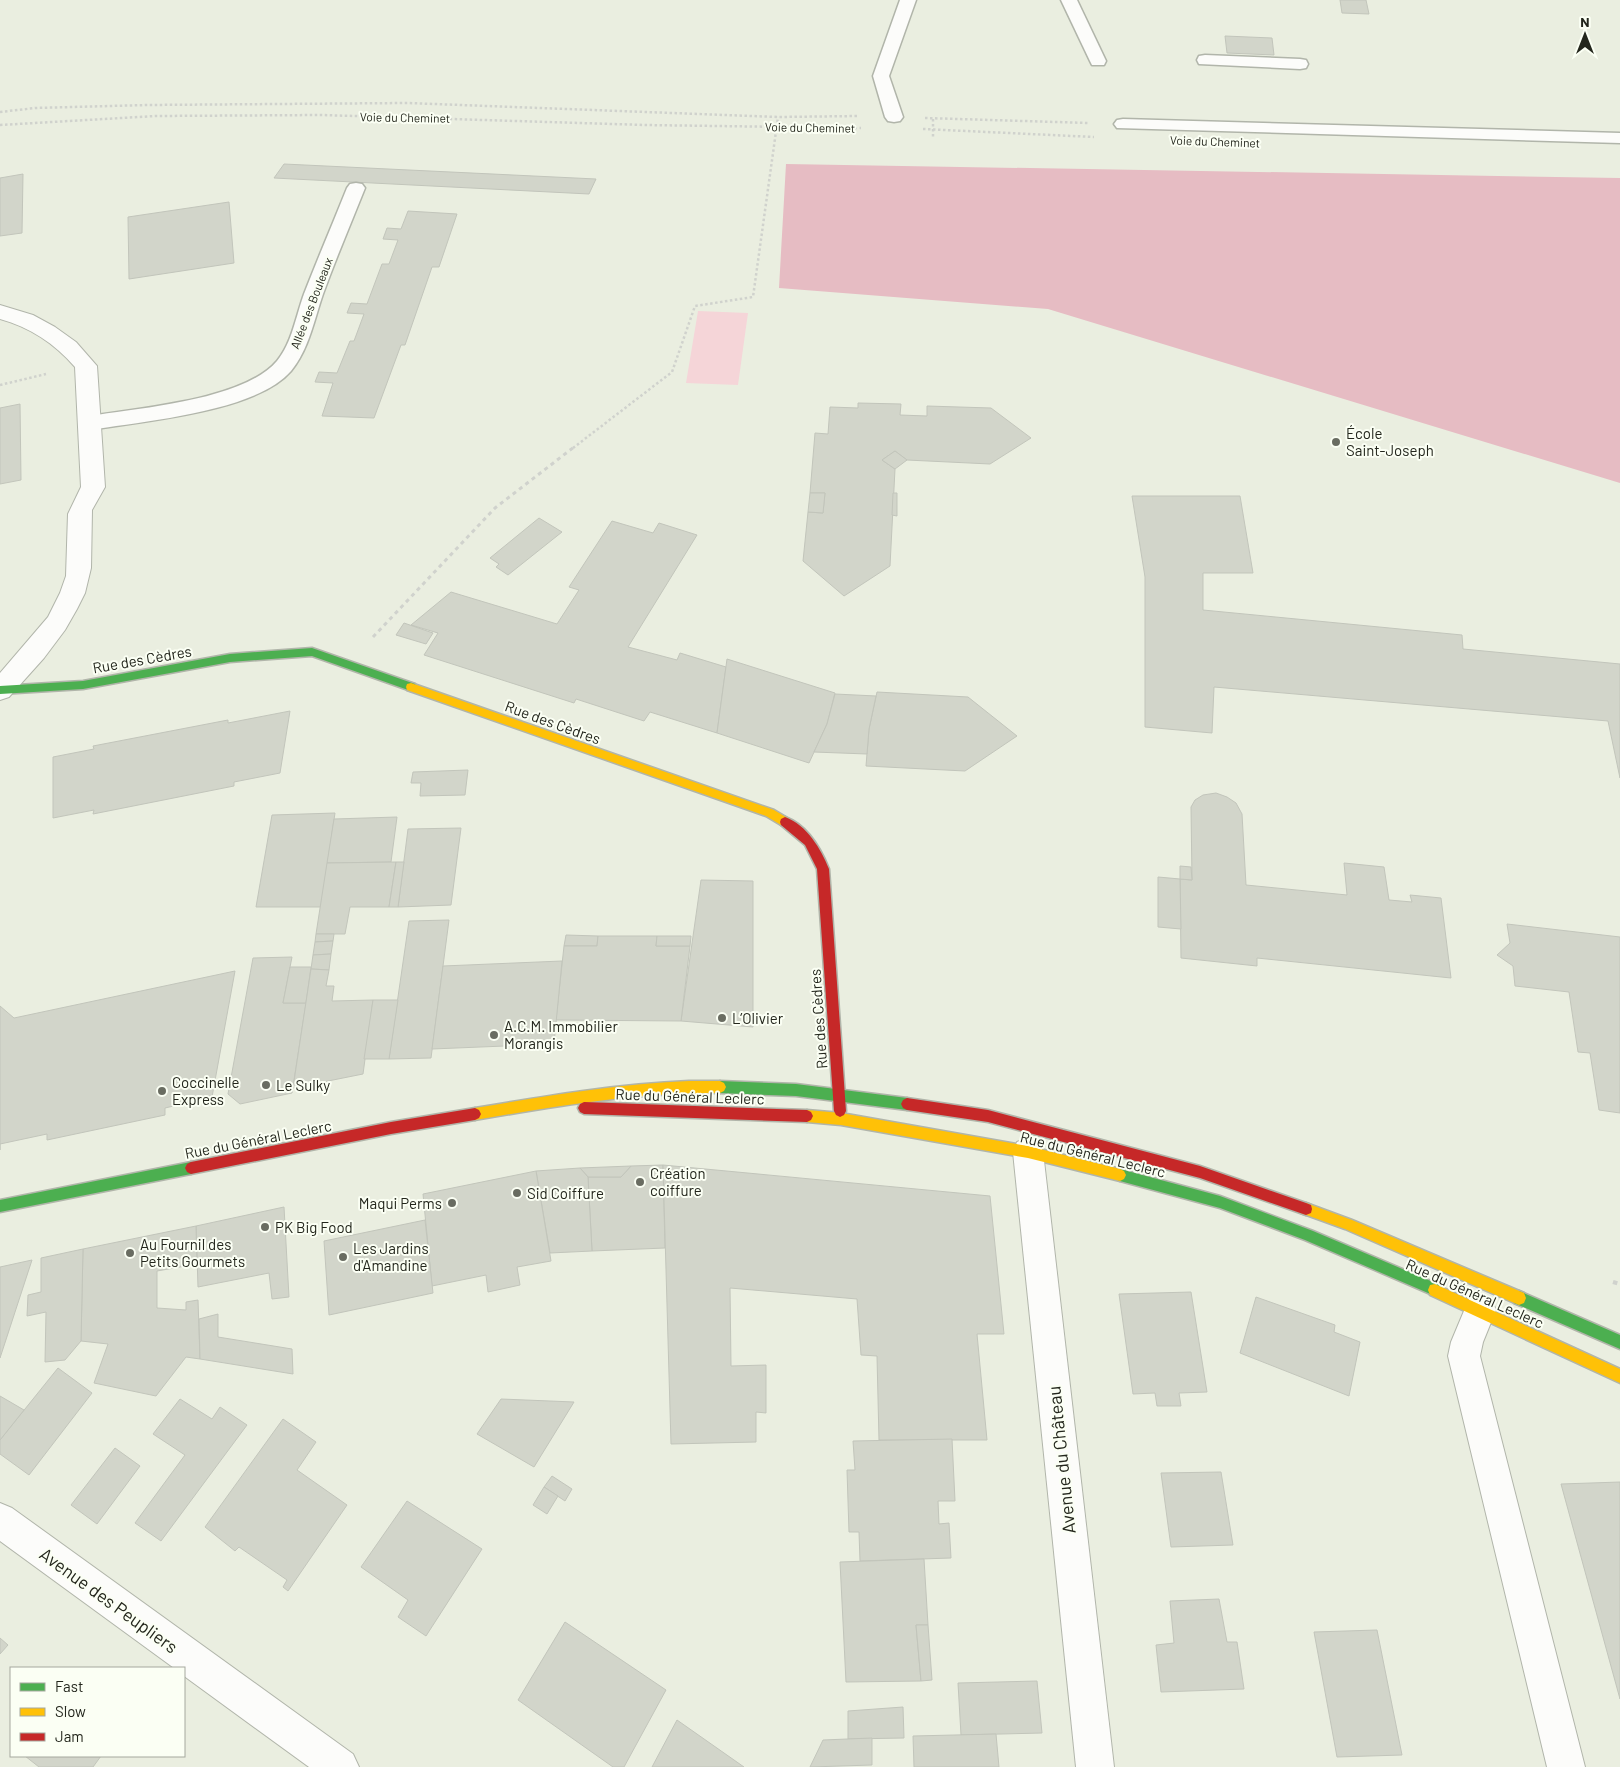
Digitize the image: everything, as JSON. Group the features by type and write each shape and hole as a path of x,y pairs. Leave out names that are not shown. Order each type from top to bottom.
{"main road":[{"name":"Rue des Cèdres","path":"0,690 92,683 237,656 282,652 312,652 348,663 726,799 770,813 790,824 811,842 820,856 823,869 840,1119"},
{"name":"Rue du Général Leclerc","path":"0,1206 391,1128 612,1091 686,1086 796,1090 838,1094 988,1116 1026,1139 1220,1202 1483,1298 1620,1342"},
{"name":"Rue du Général Leclerc","path":"523,1107 783,1114 840,1119 1026,1139 1200,1172 1348,1224 1620,1376"}],"street":[{"path":"0,312 29,321 54,334 74,351 86,366 93,487 89,497 82,504 80,515 81,556 73,592 52,631 34,655 0,690"},
{"name":"Avenue du Château","path":"1026,1139 1095,1767"},
{"path":"1483,1298 1467,1342 1464,1356 1566,1767"},
{"name":"Avenue des Peupliers","path":"0,1520 340,1767"}],"lane":[{"path":"894,117 881,76 908,0"},
{"path":"1069,0 1098,61"},
{"path":"1205,60 1300,64"},
{"name":"Voie du Cheminet","path":"1123,124 1620,138"},
{"name":"Allée des Bouleaux","path":"90,423 218,401 254,388 283,367 298,341 314,294 356,188"}],"path":[{"name":"Voie du Cheminet","path":"0,112 35,108 147,105 408,104 778,117 894,117 1123,124"},
{"name":"Voie du Cheminet","path":"0,125 156,116 322,115 645,125 864,128"},
{"path":"348,663 495,508 672,372 696,306 753,297 778,117"},
{"path":"933,118 933,137"},
{"path":"914,129 1102,137"},
{"path":"0,384 54,372 82,361"},
{"path":"1614,1282 1620,1284"}],"shaded area":[{"path":"786,164 1620,178 1620,483 1048,309 779,288"},
{"path":"698,311 748,313 738,385 686,383"}],"building":[{"path":"1340,0 1366,0 1369,14 1342,13"},
{"path":"1225,36 1272,38 1274,55 1227,53"},
{"path":"284,164 596,179 589,194 274,178"},
{"path":"23,174 22,233 0,236 0,178"},
{"path":"229,202 234,263 129,279 128,217"},
{"path":"408,211 457,214 439,267 432,267 405,345 401,345 374,418 322,416 333,383 315,382 319,372 337,373 350,341 354,341 364,314 347,313 351,303 367,304 382,264 389,264 398,240 383,239 387,228 401,229"},
{"path":"858,403 901,404 900,415 927,416 927,406 991,408 1031,438 990,464 907,460 895,451 882,460 895,469 890,566 844,596 803,561 808,512 823,513 825,493 810,493 815,433 828,434 830,407 858,408"},
{"path":"20,404 21,480 0,484 0,408"},
{"path":"895,451 907,460 895,469 882,460"},
{"path":"810,493 825,493 823,513 808,512"},
{"path":"893,493 897,493 897,516 892,515"},
{"path":"1132,496 1240,496 1253,573 1203,573 1203,610 1462,635 1463,649 1620,664 1620,778 1608,721 1214,687 1212,733 1145,727 1145,577"},
{"path":"539,518 562,532 508,575 496,567 499,564 490,558"},
{"path":"612,521 653,533 659,523 697,535 628,647 677,660 680,653 726,667 717,733 650,712 644,721 576,699 574,703 424,655 438,633 411,625 451,592 557,624 579,590 569,587"},
{"path":"404,623 433,633 426,644 396,635"},
{"path":"727,659 835,693 827,724 809,763 717,733"},
{"path":"877,692 968,697 1017,736 965,771 866,766 869,729"},
{"path":"835,694 876,696 869,729 867,754 814,752 827,724"},
{"path":"290,711 280,773 234,782 234,786 93,814 94,810 53,818 53,757 94,749 93,746 228,720 228,723"},
{"path":"468,770 465,795 420,796 421,783 411,783 413,772"},
{"path":"1216,793 1236,803 1242,814 1246,885 1347,895 1344,863 1384,867 1389,900 1412,902 1410,895 1441,898 1451,978 1257,958 1257,966 1181,958 1180,879 1192,880 1191,807 1195,800 1203,795"},
{"path":"335,813 321,907 256,907 272,815"},
{"path":"397,817 391,862 327,863 334,819"},
{"path":"461,828 451,905 398,907 408,829"},
{"path":"396,862 389,907 350,907 345,934 316,934 327,863"},
{"path":"396,862 404,862 398,907 389,907"},
{"path":"1180,866 1191,867 1192,880 1180,879"},
{"path":"1158,877 1180,879 1181,929 1158,927"},
{"path":"701,880 753,881 753,1027 681,1021"},
{"path":"449,920 431,1058 389,1059 409,921"},
{"path":"1507,924 1620,937 1620,1113 1599,1110 1590,1053 1578,1052 1569,992 1515,986 1513,966 1497,955 1510,943"},
{"path":"316,934 334,934 333,941 315,942"},
{"path":"566,935 598,936 597,946 564,946"},
{"path":"598,936 657,936 656,946 690,946 681,1021 556,1020 564,946 597,946"},
{"path":"657,936 691,936 690,946 656,946"},
{"path":"333,941 331,954 313,955 315,942"},
{"path":"331,954 329,970 311,969 313,955"},
{"path":"292,957 283,1003 306,1003 292,1093 240,1104 228,1094 253,958"},
{"path":"562,961 554,1044 432,1049 443,966"},
{"path":"290,967 311,967 306,1003 283,1003"},
{"path":"311,969 329,970 326,986 334,986 332,1001 373,1000 363,1074 293,1088"},
{"path":"235,971 212,1097 165,1108 165,1115 47,1140 47,1134 0,1144 0,1006 14,1018"},
{"path":"373,1000 398,1000 389,1059 364,1059"},
{"path":"663,1165 665,1248 592,1251 588,1177 621,1177 631,1166"},
{"path":"663,1165 990,1196 1004,1334 977,1334 987,1440 879,1440 877,1356 861,1355 857,1299 730,1288 731,1366 766,1365 766,1413 756,1412 756,1442 671,1444"},
{"path":"631,1166 621,1177 588,1177 580,1168"},
{"path":"580,1168 588,1177 592,1251 550,1253 536,1171"},
{"path":"536,1171 551,1261 517,1267 520,1285 488,1292 486,1275 432,1286 423,1194"},
{"path":"284,1207 289,1297 272,1299 269,1273 198,1287 196,1226"},
{"path":"425,1220 433,1293 329,1315 324,1241"},
{"path":"196,1226 197,1264 157,1271 157,1308 186,1310 186,1302 198,1300 200,1359 186,1357 156,1396 94,1383 108,1344 81,1341 83,1249"},
{"path":"83,1249 81,1341 65,1360 45,1362 46,1312 27,1316 28,1295 41,1292 41,1258"},
{"path":"32,1260 0,1358 0,1267"},
{"path":"1191,1292 1207,1392 1179,1393 1181,1406 1157,1406 1155,1393 1133,1394 1119,1294"},
{"path":"1256,1297 1335,1325 1334,1332 1360,1342 1349,1396 1240,1353"},
{"path":"218,1314 218,1337 292,1349 293,1374 200,1359 199,1319"},
{"path":"58,1368 92,1393 29,1475 0,1454 0,1440"},
{"path":"0,1396 24,1410 0,1440"},
{"path":"180,1399 212,1419 220,1407 247,1425 161,1541 135,1523 185,1455 153,1434"},
{"path":"501,1399 574,1402 534,1467 477,1434"},
{"path":"283,1419 316,1442 297,1470 347,1505 288,1591 283,1587 287,1580 239,1547 235,1551 205,1527"},
{"path":"952,1439 955,1501 938,1501 939,1524 949,1523 951,1558 860,1561 859,1532 849,1532 847,1470 855,1470 853,1441"},
{"path":"115,1448 140,1466 97,1524 71,1505"},
{"path":"1221,1472 1233,1545 1171,1547 1161,1473"},
{"path":"552,1476 572,1489 565,1501 544,1487"},
{"path":"1620,1482 1620,1699 1561,1484"},
{"path":"544,1487 558,1496 547,1514 533,1505"},
{"path":"407,1501 482,1549 426,1636 398,1617 408,1600 361,1567"},
{"path":"924,1559 928,1625 916,1625 921,1681 846,1682 840,1562"},
{"path":"1219,1599 1227,1642 1237,1642 1244,1689 1161,1692 1156,1645 1174,1643 1170,1601"},
{"path":"565,1622 666,1690 624,1767 613,1767 518,1700"},
{"path":"916,1625 928,1625 932,1680 921,1681"},
{"path":"1377,1630 1402,1755 1337,1757 1314,1632"},
{"path":"0,1638 8,1645 0,1654"},
{"path":"1037,1681 1042,1733 961,1735 958,1683"},
{"path":"903,1707 904,1738 848,1739 848,1711"},
{"path":"677,1720 744,1767 652,1767"},
{"path":"996,1734 999,1767 914,1767 913,1736"},
{"path":"872,1738 872,1765 810,1767 823,1740"},
{"path":"26,1757 100,1757 93,1767 39,1767"}],"traffic: fast":[{"path":"0,690 83,685 230,658 312,652 411,687"},
{"path":"720,1087 796,1090 907,1104"},
{"path":"0,1206 191,1168"},
{"path":"1120,1175 1220,1202 1308,1235 1435,1290"},
{"path":"1519,1298 1620,1342"}],"traffic: slow":[{"path":"411,687 770,813 785,822"},
{"path":"475,1114 597,1094 658,1088 720,1087"},
{"path":"807,1116 841,1119 1028,1152 1120,1175"},
{"path":"1306,1209 1347,1224 1519,1298"},
{"path":"1435,1290 1620,1376"}],"traffic: jam":[{"path":"785,822 798,831 808,842 817,854 823,869 840,1111"},
{"path":"907,1104 988,1116 1200,1172 1306,1209"},
{"path":"584,1108 807,1116"},
{"path":"191,1168 391,1128 475,1114"}],"place":[{"name":"École Saint-Joseph","path":"1336,442"},
{"name":"L’Olivier","path":"722,1018"},
{"name":"A.C.M. Immobilier Morangis","path":"494,1035"},
{"name":"Le Sulky","path":"266,1085"},
{"name":"Coccinelle Express","path":"162,1091"},
{"name":"Création coiffure","path":"640,1182"},
{"name":"Sid Coiffure","path":"517,1193"},
{"name":"Maqui Perms","path":"452,1203"},
{"name":"PK Big Food","path":"265,1227"},
{"name":"Au Fournil des Petits Gourmets","path":"130,1253"},
{"name":"Les Jardins d'Amandine","path":"343,1257"}]}
